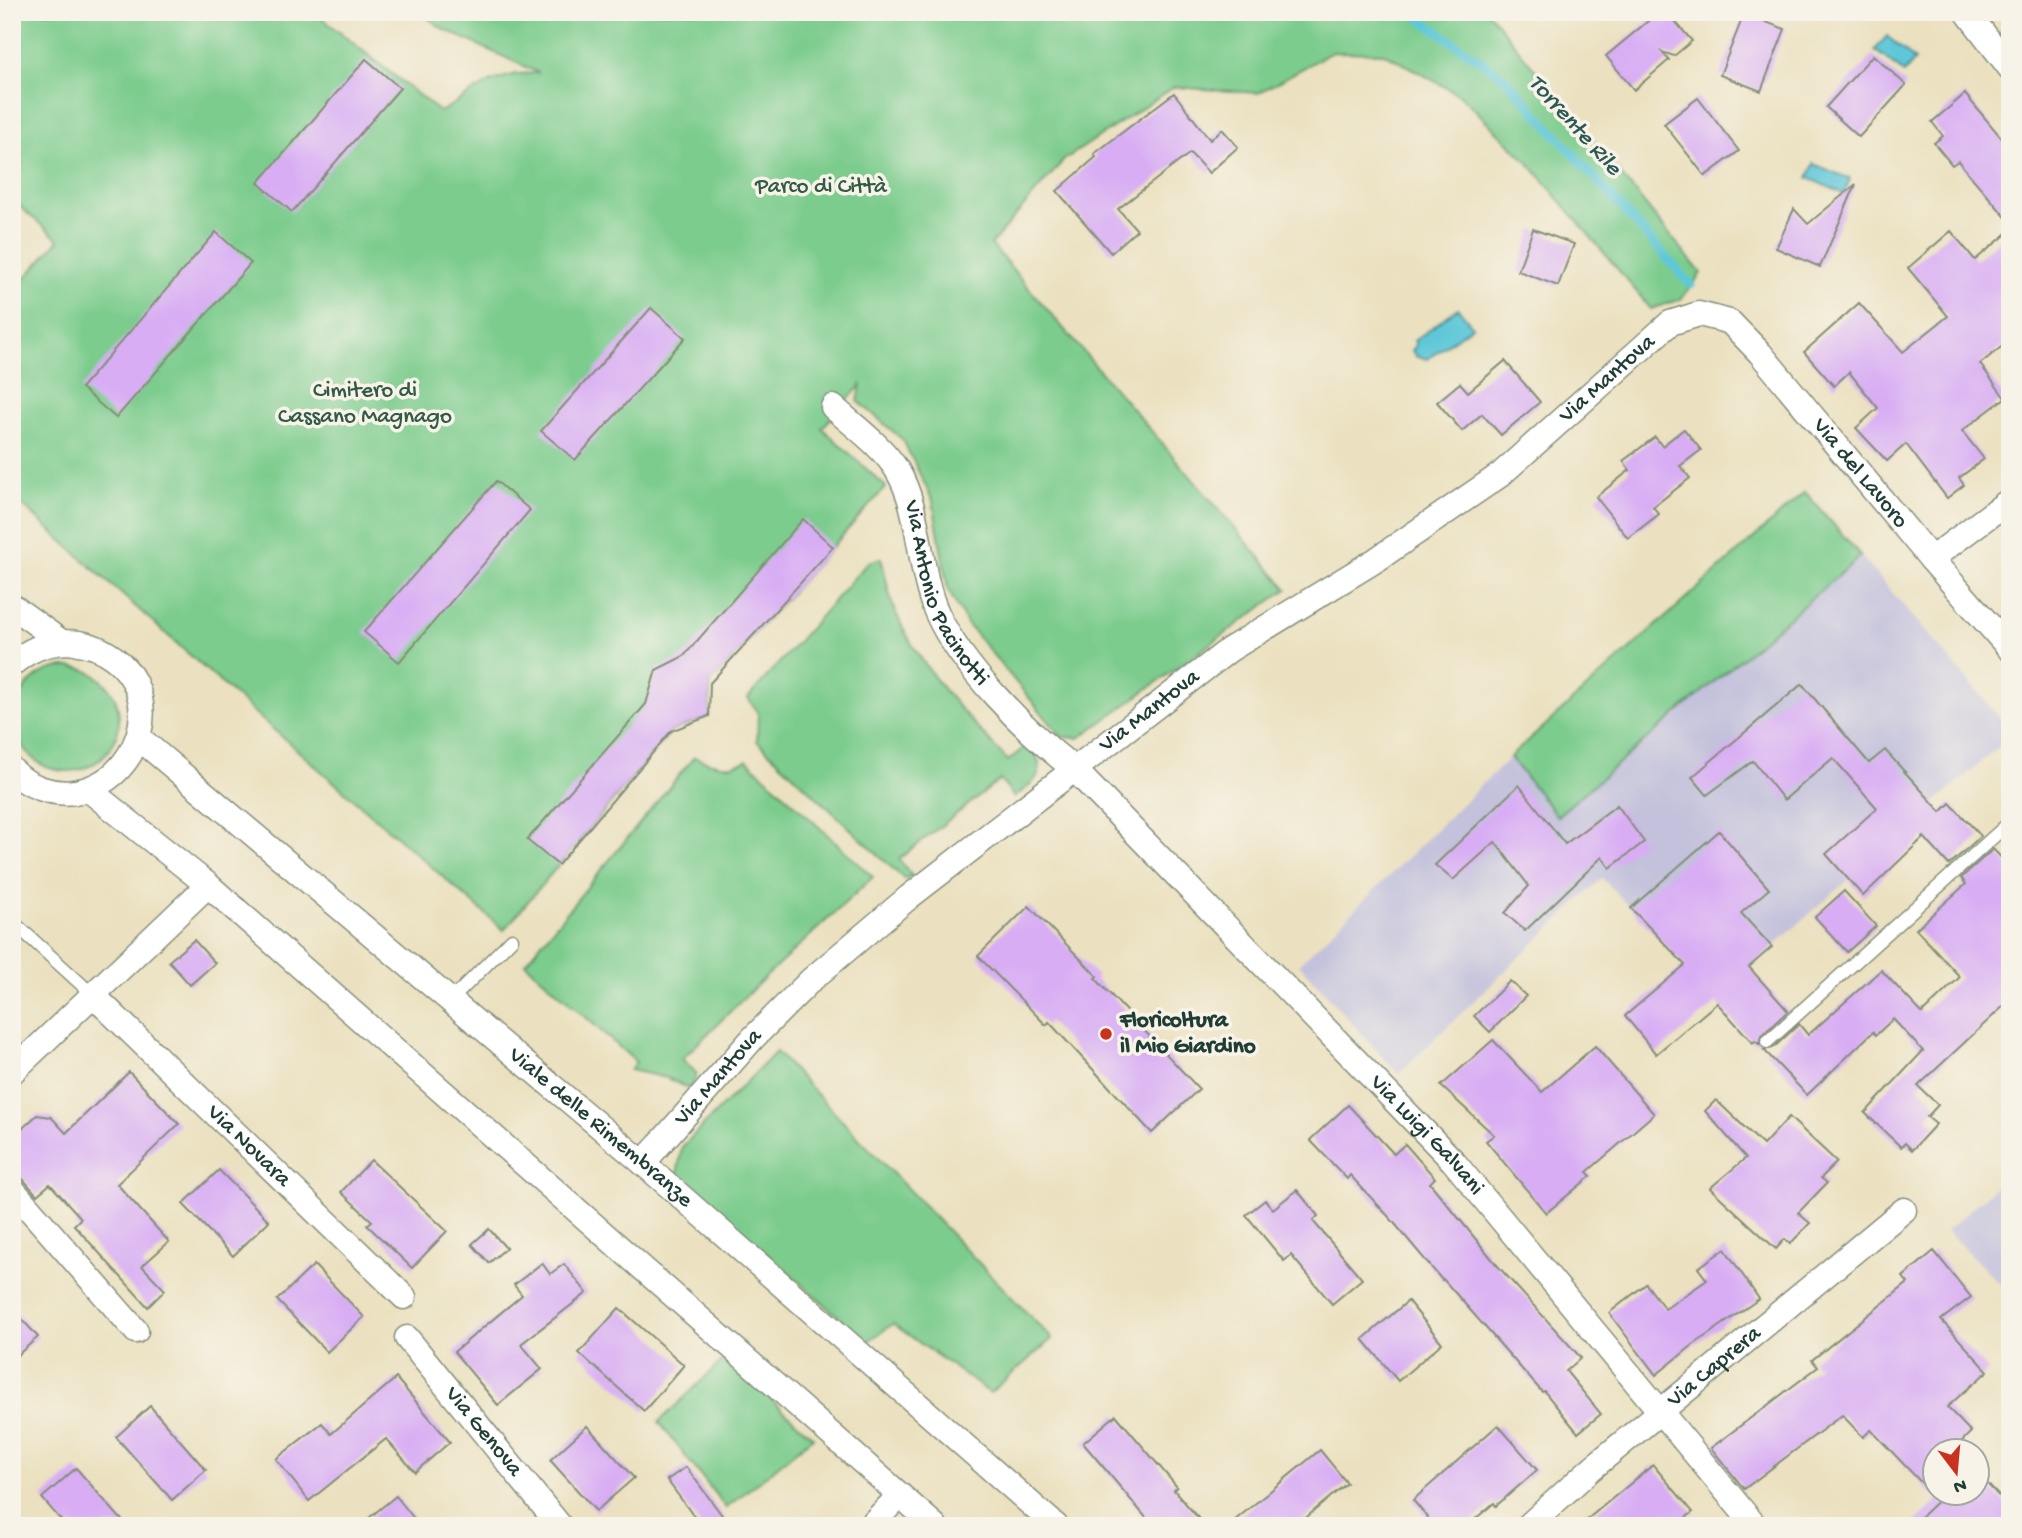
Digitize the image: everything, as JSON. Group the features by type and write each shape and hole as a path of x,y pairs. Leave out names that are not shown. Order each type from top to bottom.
{"street":[{"path":"1967,12 2010,68"},
{"name":"Via del Lavoro","path":"1699,314 1730,322 1760,354 2010,649"},
{"name":"Via Mantova","path":"643,1163 753,1038 811,980 909,897 1229,650 1376,560 1500,475 1670,323 1699,314"},
{"name":"Via Antonio Pacinotti","path":"833,407 881,452 898,473 908,499 936,611 960,651 1045,746 1073,768"},
{"path":"1931,559 2010,500"},
{"path":"12,606 60,641"},
{"path":"12,663 24,653 43,644 60,641 85,643 121,664 133,680 140,699 142,718 139,738 121,770 89,790 65,793 42,789 20,779 12,770"},
{"name":"Viale delle Rimembranze","path":"139,738 643,1163 1056,1526"},
{"name":"Via Luigi Galvani","path":"1073,768 1453,1161 1755,1526"},
{"path":"12,795 42,789"},
{"path":"89,790 208,885 935,1526"},
{"path":"12,1072 208,885"},
{"name":"Via Novara","path":"93,995 404,1297"},
{"path":"12,1189 136,1331"},
{"name":"Via Caprera","path":"1528,1526 1591,1469 1904,1210"},
{"name":"Via Genova","path":"407,1338 560,1526"},
{"path":"870,1526 900,1495"}],"lane":[{"path":"1767,1042 2010,822"},
{"path":"12,921 93,995"},
{"path":"450,1000 512,939"}],"shaded area":[{"path":"1861,556 2010,730 2010,736 1715,998 1602,878 1398,1074 1299,964 1510,757 1557,816"},
{"path":"2010,1174 2010,1293 1946,1231"}],"green space":[{"path":"12,12 314,12 440,112 492,81 516,74 539,73 443,29 420,12 1488,12 1701,273 1681,299 1651,309 1528,162 1460,95 1384,53 1332,52 1258,93 1174,87 1064,160 991,244 1287,589 1079,738 1062,737 967,624 948,590 933,501 903,440 858,401 861,385 822,428 886,487 710,683 709,716 671,731 504,930 258,716 12,496 12,293 59,240 12,200"},
{"path":"1805,492 1861,556 1557,816 1510,757"},
{"path":"881,558 895,611 930,672 1008,761 1027,745 1039,761 1040,768 1029,786 1014,797 1000,780 899,859 912,876 904,879 757,741 758,713 748,698 868,562"},
{"path":"67,667 87,671 104,682 115,699 119,719 115,739 104,756 87,767 67,771 47,767 30,756 19,739 15,719 19,699 30,682 47,671"},
{"path":"694,757 714,764 728,765 747,760 873,877 682,1059 697,1074 690,1089 667,1078 630,1070 636,1062 525,963"},
{"path":"776,1052 1052,1339 990,1393 893,1324 867,1342 677,1175 682,1147"},
{"path":"725,1358 813,1437 726,1508 659,1422"}],"water":[{"path":"1887,36 1915,60 1904,73 1875,50"},
{"path":"1814,164 1850,179 1844,194 1808,178"},
{"path":"1458,308 1472,326 1428,359 1417,357 1412,351 1416,344 1414,341"}],"building":[{"path":"1659,12 1667,12 1692,41 1674,56 1662,52 1669,60 1634,90 1606,56"},
{"path":"1744,14 1785,29 1761,91 1720,75"},
{"path":"1873,55 1906,85 1859,137 1826,107"},
{"path":"366,59 400,88 292,212 258,183"},
{"path":"1174,93 1210,140 1222,129 1238,147 1209,173 1190,153 1118,209 1137,230 1111,253 1057,191 1096,157 1094,154"},
{"path":"1965,94 2010,148 2010,222 1958,161 1952,165 1934,143 1943,136 1932,122"},
{"path":"1698,98 1739,151 1705,176 1664,124"},
{"path":"1856,184 1820,267 1776,248 1794,209 1808,224"},
{"path":"1533,229 1574,244 1558,286 1518,271"},
{"path":"1951,231 1975,260 2010,231 2010,340 1980,364 2005,398 1962,431 1984,459 1959,478 1964,485 1947,498 1906,444 1887,461 1856,428 1878,408 1849,372 1834,386 1804,352 1859,303 1903,352 1948,316 1908,268"},
{"path":"216,232 251,263 116,418 81,388"},
{"path":"651,308 685,338 575,460 541,431"},
{"path":"1505,361 1540,402 1501,435 1482,414 1462,431 1437,402 1460,383 1468,392"},
{"path":"1684,429 1701,450 1680,466 1690,478 1653,507 1659,514 1628,538 1596,497 1630,470 1623,461 1655,437 1662,446"},
{"path":"496,481 530,510 399,662 364,632"},
{"path":"803,519 833,547 710,683 709,716 671,731 558,865 527,840 646,704 656,670 684,656"},
{"path":"1802,684 1869,763 1885,750 1941,812 1950,803 1981,836 1949,865 1924,837 1863,896 1826,854 1877,808 1833,758 1784,800 1753,761 1707,795 1692,777"},
{"path":"1519,785 1565,844 1617,805 1644,842 1610,868 1602,857 1525,931 1505,913 1529,886 1495,842 1453,880 1435,865"},
{"path":"1719,831 1769,889 1741,913 1772,947 1749,967 1788,1011 1761,1036 1759,1044 1755,1041 1753,1043 1717,1003 1656,1054 1625,1016 1685,965 1631,908"},
{"path":"1993,849 2010,867 2010,1000 1918,1086 1938,1105 1927,1117 1936,1124 1912,1150 1905,1143 1901,1147 1865,1113 1923,1051 1893,1019 1876,1035 1873,1032 1807,1095 1764,1050 1773,1048 1799,1024 1808,1035 1881,970 1922,1013 1960,977 1916,929 1966,884 1961,878"},
{"path":"1844,891 1876,926 1847,952 1815,917"},
{"path":"1029,906 1097,976 1095,978 1199,1089 1152,1133 1049,1022 1046,1025 978,956"},
{"path":"194,940 215,963 190,985 169,961"},
{"path":"1510,981 1526,996 1490,1032 1474,1016"},
{"path":"1493,1040 1542,1092 1595,1046 1654,1114 1587,1172 1591,1176 1546,1213 1486,1141 1494,1135 1441,1086"},
{"path":"129,1072 179,1124 117,1184 169,1242 142,1266 165,1290 148,1307 74,1225 81,1218 50,1184 37,1195 23,1179 12,1174 12,1138 37,1115 51,1117 66,1133"},
{"path":"1716,1100 1763,1145 1789,1117 1837,1162 1821,1178 1827,1183 1798,1213 1810,1223 1790,1244 1785,1239 1776,1249 1710,1188 1746,1158 1705,1111"},
{"path":"1348,1105 1394,1154 1405,1144 1435,1178 1430,1183 1496,1264 1581,1358 1566,1371 1601,1414 1578,1433 1390,1218 1350,1175 1347,1179 1310,1140"},
{"path":"371,1160 447,1231 412,1268 367,1225 372,1221 341,1192"},
{"path":"219,1170 269,1221 233,1256 183,1204"},
{"path":"1297,1190 1318,1216 1313,1221 1362,1279 1332,1304 1291,1255 1284,1261 1246,1215 1265,1200 1273,1209"},
{"path":"489,1229 506,1248 489,1263 472,1244"},
{"path":"1725,1249 1759,1299 1693,1345 1656,1375 1609,1313 1646,1284 1665,1309 1707,1280 1698,1268"},
{"path":"1934,1251 1971,1297 1941,1320 1988,1371 1947,1407 1971,1432 1967,1436 1920,1436 1920,1481 1871,1430 1863,1437 1842,1415 1744,1489 1711,1448 1818,1367 1812,1360 1908,1283 1903,1277"},
{"path":"542,1263 550,1274 564,1264 587,1293 521,1344 542,1369 498,1405 454,1352 522,1295 514,1285"},
{"path":"314,1265 364,1317 327,1352 277,1300"},
{"path":"1408,1301 1442,1343 1398,1381 1363,1339"},
{"path":"12,1308 38,1337 12,1360"},
{"path":"619,1308 684,1365 644,1411 579,1353"},
{"path":"396,1378 450,1442 415,1472 386,1439 309,1501 276,1459 322,1423 331,1434"},
{"path":"150,1406 206,1470 172,1500 116,1437"},
{"path":"1116,1415 1177,1487 1174,1490 1205,1526 1153,1526 1083,1443"},
{"path":"1498,1425 1537,1470 1496,1506 1494,1503 1467,1526 1434,1526 1413,1500"},
{"path":"587,1426 634,1478 596,1511 550,1460"},
{"path":"1320,1450 1347,1483 1296,1526 1228,1526"},
{"path":"1653,1465 1693,1512 1676,1526 1579,1526"},
{"path":"686,1467 730,1526 701,1526 667,1480"},
{"path":"76,1468 127,1526 66,1526 42,1498"},
{"path":"1990,1487 2010,1508 2010,1526 1911,1526 1932,1506 1990,1506"},
{"path":"396,1496 420,1526 359,1526"}],"waterway":[{"name":"Torrente Rile","path":"1410,12 1505,78 1691,285"}],"place":[{"name":"Floricoltura il Mio Giardino","path":"1106,1034"}],"park label":[{"name":"Parco di Città","path":"821,187"},
{"name":"Cimitero di Cassano Magnago","path":"365,404"}]}
